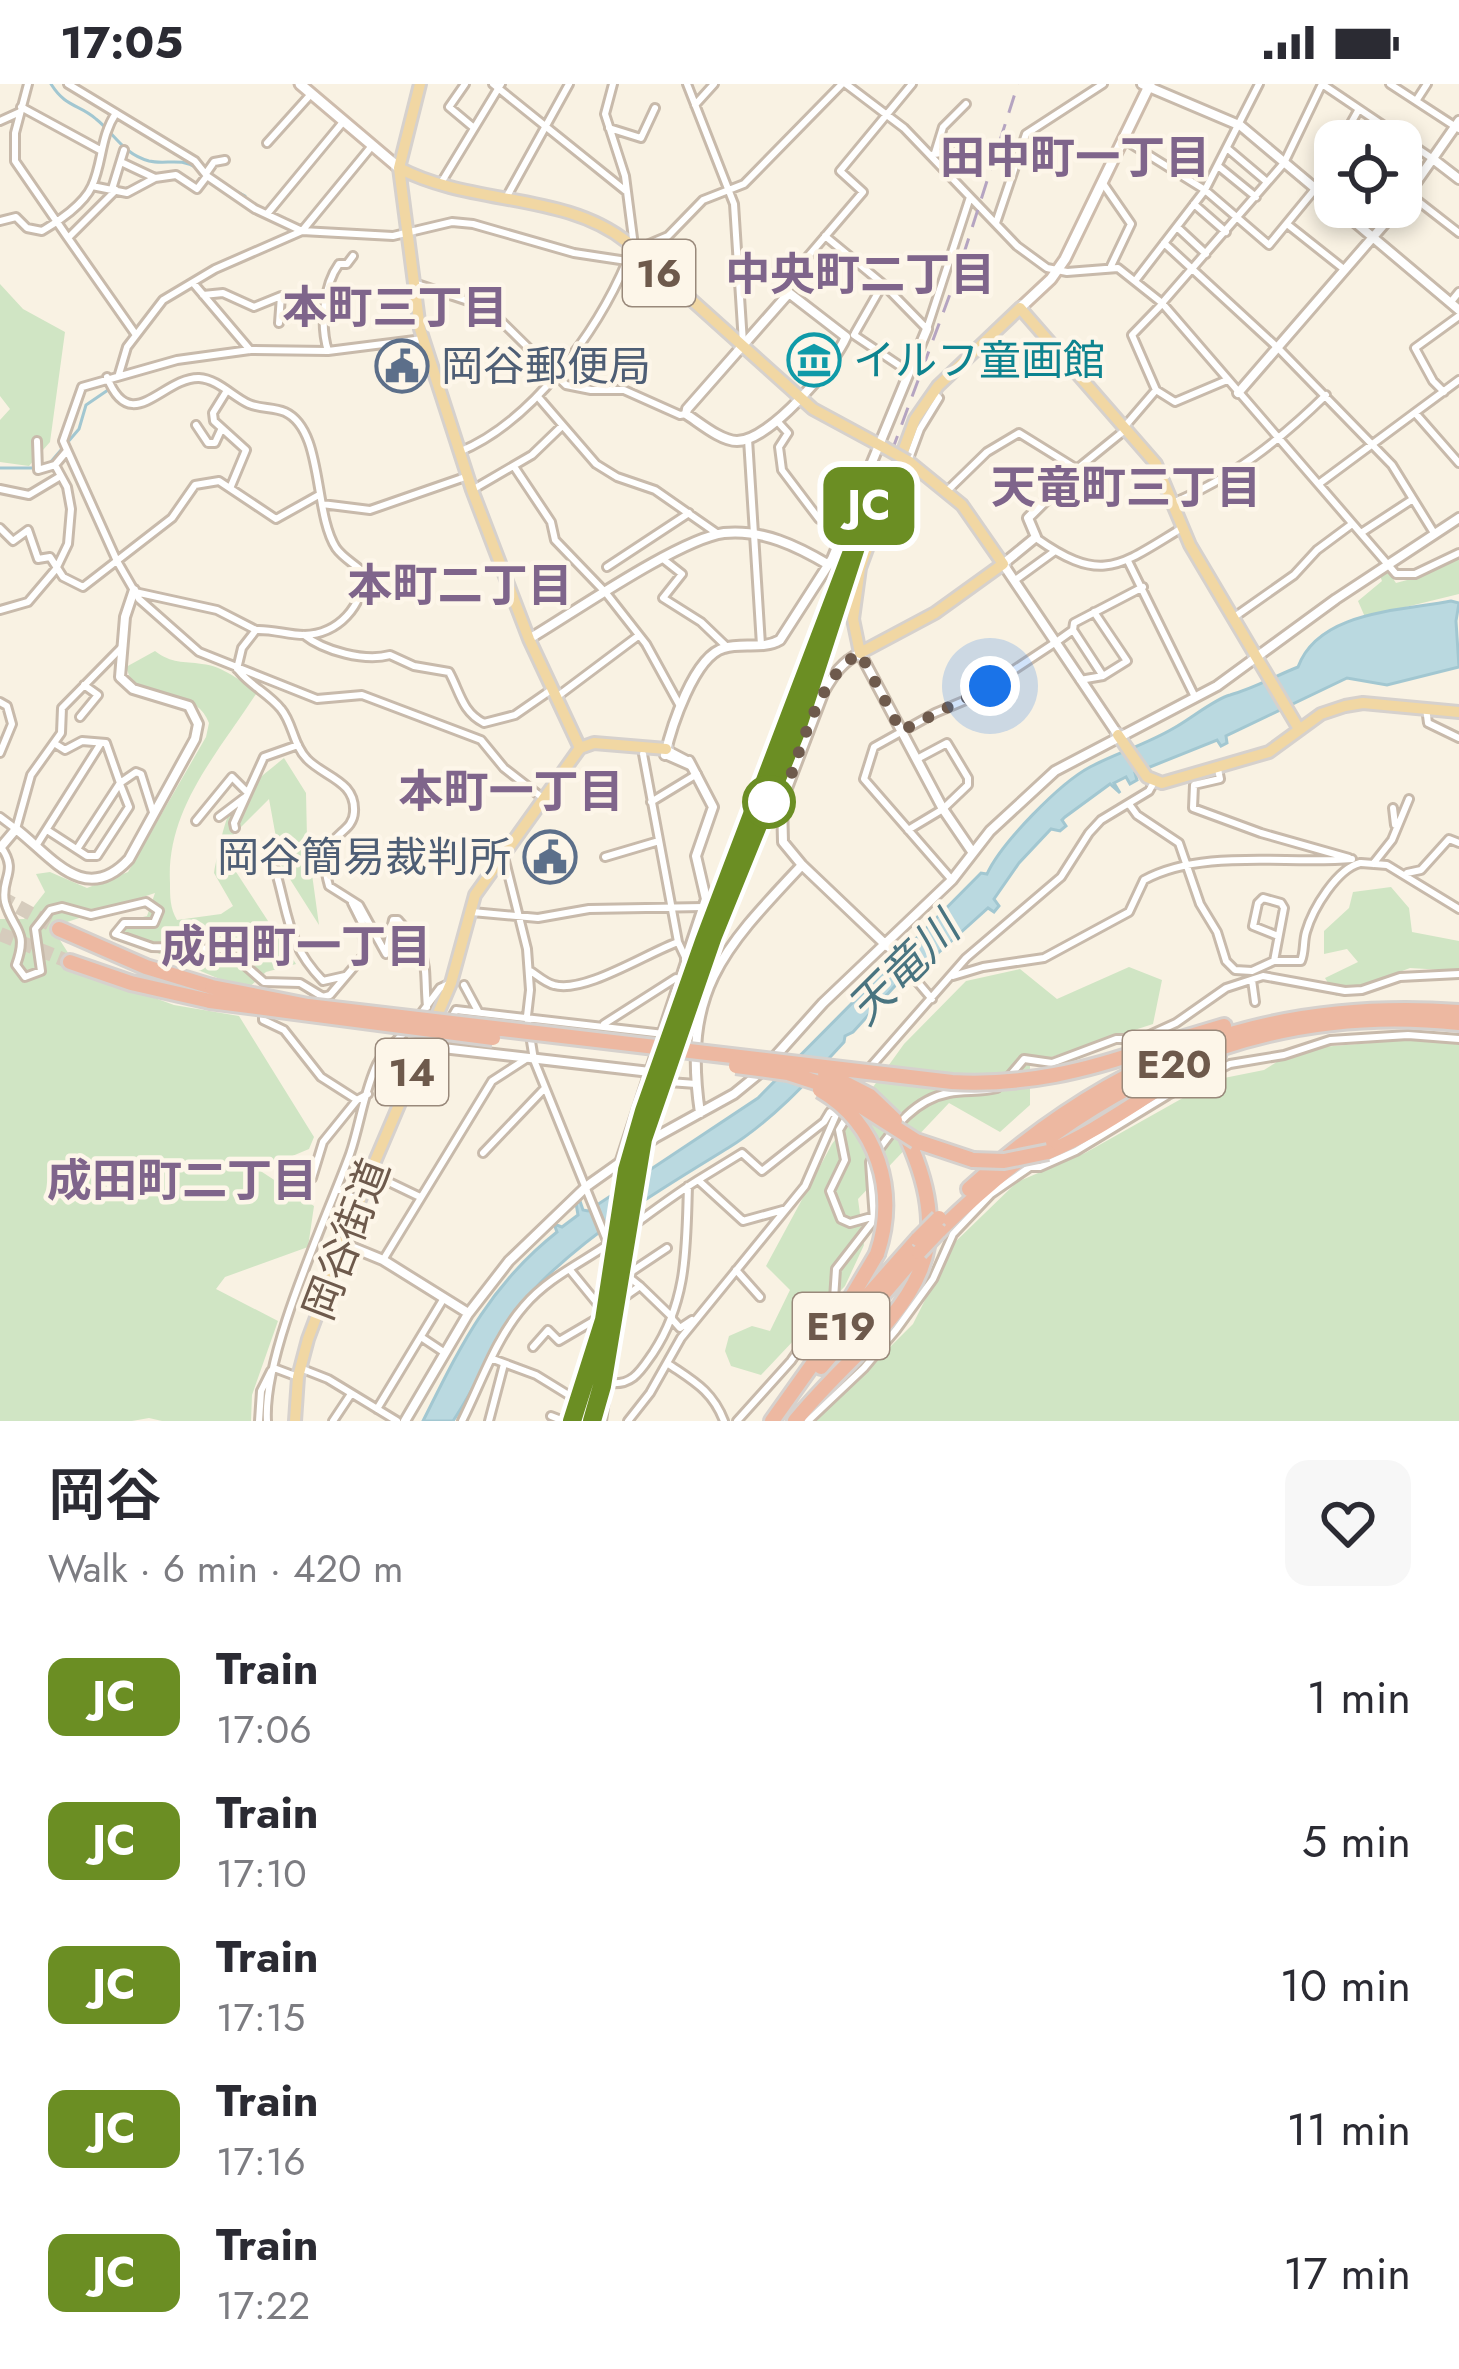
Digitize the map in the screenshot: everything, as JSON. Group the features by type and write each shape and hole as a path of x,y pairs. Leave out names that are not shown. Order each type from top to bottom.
{"highway":[{"path":"58,929 211,994"},
{"path":"70,962 131,983 819,1071 845,1081 881,1105 912,1140 973,1160 1004,1161 1048,1152 1095,1129 1174,1078 1257,1042 1338,1026 1459,1025"},
{"path":"760,1065 996,1084 1059,1077 1232,1023 1292,1012 1378,1005 1459,1010"},
{"name":"E20","path":"918,1245 1053,1119 1099,1089 1176,1052 1227,1033 1305,1016 1365,1010 1459,1010"},
{"name":"E20","path":"939,1224 1056,1130 1115,1092 1177,1063 1252,1038 1308,1026 1366,1020 1459,1025"},
{"path":"760,1065 817,1088 847,1110 864,1131 881,1168 886,1196 877,1254 770,1421"},
{"path":"795,1421 894,1317 921,1272 929,1236 928,1202 912,1140"},
{"name":"E19","path":"770,1421 834,1334 918,1245"},
{"name":"E19","path":"783,1421 918,1245"}],"main road":[{"path":"300,84 399,168"},
{"path":"420,84 399,168 423,340 472,490 529,640 580,748"},
{"path":"1003,564 935,613 860,653 854,604 868,542 915,419 934,392 1058,272 1147,85"},
{"name":"16","path":"399,168 440,186 586,217 635,250 822,416 908,461 948,490 1003,564"},
{"path":"1020,308 1156,464 1182,528 1297,726"},
{"path":"1119,737 1152,781 1218,769 1269,752 1297,726 1345,706 1459,712"},
{"path":"580,748 594,742 666,752"},
{"path":"580,748 666,752"},
{"name":"岡谷街道","path":"295,1421 299,1373 359,1201 423,1046 457,984 469,911 503,854 580,748"}],"street":[{"path":"28,84 15,133 15,161 136,334"},
{"path":"68,84 267,214 302,231 393,236 452,222 574,253 627,261"},
{"path":"465,84 449,107 474,128"},
{"path":"504,201 569,84"},
{"path":"613,84 605,107 627,192 635,250"},
{"path":"687,84 729,190 737,234 742,343"},
{"path":"695,105 714,84"},
{"path":"459,452 484,442 539,398 635,250 668,236 704,200 744,184 844,84 933,154 1017,245 1058,272 1111,266 1163,303 1396,574 1405,576 1459,554"},
{"path":"909,372 789,292 787,281 863,192 840,171 912,84"},
{"path":"1087,84 1095,92"},
{"path":"996,223 1026,134 1103,84"},
{"path":"1135,281 1205,190 1259,84"},
{"path":"1227,380 1175,402 1156,390 1132,334 1284,163 1322,84 1459,179"},
{"path":"1390,84 1458,126 1422,174"},
{"path":"1416,101 1426,84"},
{"path":"440,186 497,85 627,192"},
{"path":"1147,85 1240,126 1314,188"},
{"path":"267,143 311,94"},
{"path":"933,154 943,127 966,104"},
{"path":"609,128 641,139 655,108"},
{"path":"1352,120 1358,109"},
{"path":"0,121 21,110"},
{"path":"21,110 155,178"},
{"path":"0,221 16,217 35,232 57,223 92,186 104,130 116,113"},
{"path":"267,214 343,122"},
{"path":"1124,139 1205,190 1269,245 1314,190"},
{"path":"119,374 136,334 163,301 214,269 302,231 371,147"},
{"path":"933,154 985,147"},
{"path":"1228,149 1268,183"},
{"path":"68,238 114,190 124,151"},
{"path":"92,186 137,190 155,178 176,175 197,189 214,162 225,160"},
{"path":"1218,166 1256,197"},
{"path":"1102,182 1131,224 1111,266"},
{"path":"619,1166 703,907 705,885 696,856 712,807 693,768 666,752 698,667 711,653 727,646 781,640 829,565 927,329 970,197"},
{"path":"1194,204 1226,232"},
{"path":"1422,205 1459,233"},
{"path":"1287,224 1346,272"},
{"path":"1177,226 1207,254"},
{"path":"1362,228 1456,310"},
{"path":"1238,393 1383,228"},
{"path":"825,236 883,284 927,329"},
{"path":"1164,243 1278,348 1392,465 1435,534"},
{"path":"328,351 324,336 330,277 353,256"},
{"path":"412,282 477,304 496,316 555,377 575,388 624,390 686,414 726,439 748,439 778,422 831,362 883,284"},
{"path":"193,283 250,350"},
{"path":"686,414 789,292"},
{"path":"1444,392 1415,348 1456,310 1459,292"},
{"path":"203,295 224,293 254,307 281,296 279,323"},
{"path":"423,340 328,351 250,350 176,360 107,377 88,383 77,394 64,441 135,591 199,652 317,699 362,695 481,740 504,768 544,799"},
{"path":"107,377 118,397 131,404 142,404 188,380 211,380 256,407 275,409 297,420 310,440 333,542 364,577 354,610 324,632 303,635 256,630 217,610 135,591"},
{"path":"1320,483 1459,380"},
{"path":"226,390 214,413 221,430 246,451 231,486"},
{"path":"1156,390 1127,427 1028,518 1036,537 1083,567 1128,561 1182,528"},
{"path":"868,542 878,539 920,429 939,398 934,392"},
{"path":"1173,503 1205,490 1279,441 1326,395"},
{"path":"539,398 561,427 607,471 655,490 718,534"},
{"path":"1416,414 1459,463"},
{"path":"778,422 788,433 779,447 782,470 819,519 838,507 852,510"},
{"path":"196,425 208,443 214,443 221,430"},
{"path":"472,490 514,468 561,427"},
{"path":"948,490 987,452 1019,433 1077,469"},
{"path":"748,439 761,645"},
{"path":"38,440 38,470 55,465 67,451"},
{"path":"0,610 28,602 56,569 68,544 67,488 55,465"},
{"path":"514,468 551,522 555,540 639,636 682,708"},
{"path":"0,528 13,541 28,530 35,556 41,561 50,557 69,582 83,587 172,518 195,485 219,481 231,486 276,519 320,500 370,510 468,476"},
{"path":"0,489 29,495 59,477"},
{"path":"1361,533 1413,499"},
{"path":"608,568 689,513"},
{"path":"274,1368 351,1394 401,1421 499,1271 588,1189 656,1137 758,1075 823,1003 889,948 1011,810 1055,771 1258,661 1388,564 1459,518"},
{"path":"1233,618 1294,575 1353,523"},
{"path":"529,640 664,559 718,534 755,534 829,565"},
{"path":"1036,537 1003,564 1119,737"},
{"path":"1014,581 1055,551"},
{"path":"664,559 682,574 664,598 727,646"},
{"path":"1128,561 1195,698"},
{"path":"1103,676 1073,629 1074,623 1143,587"},
{"path":"0,817 56,866 76,876 105,876 129,859 195,739 198,724 185,704 123,683 118,670 126,643 125,617 135,591"},
{"path":"1080,680 1103,676 1127,661 1094,612"},
{"path":"952,880 863,775 874,747 973,697 1073,629"},
{"path":"237,669 242,648 256,630"},
{"path":"303,635 323,649 379,658 390,655 413,666 449,672 459,700 484,723 515,715 553,694 639,636"},
{"path":"126,643 62,708 62,726 25,789 16,829 0,848 10,864 5,901 23,939 16,964 26,977 40,970 35,929 50,910 62,907 91,915 146,902 157,907 158,919 148,926 124,923 115,934 152,947 232,953 264,982 263,1020 284,1030 321,1077 357,1100"},
{"path":"932,999 889,948 783,842 782,801 824,691 842,665 860,653 943,809 973,853"},
{"path":"237,669 284,711 307,760 336,777 351,797 352,820 332,838 326,865 329,886 359,905 386,954 393,920 410,932 427,959 427,1007"},
{"path":"80,717 98,695 84,685"},
{"path":"0,702 7,706 12,724 0,752"},
{"path":"1426,708 1428,723 1459,738"},
{"path":"47,830 87,856 101,852 129,807 110,747 102,742 78,742 65,751 54,743"},
{"path":"36,846 102,742"},
{"path":"908,830 943,809 968,785 947,743 917,760"},
{"path":"235,828 233,823 264,757 298,745"},
{"path":"643,754 678,942 686,958"},
{"path":"651,802 693,768"},
{"path":"1218,769 1220,779 1194,785 1192,808 1356,861 1387,865 1459,909"},
{"path":"77,849 120,783 136,772 141,774 153,812"},
{"path":"196,821 232,777 246,795"},
{"path":"628,1421 697,1318 806,1186 835,1114 861,1076 966,958 1061,878 1101,820 1149,791 1152,781"},
{"path":"219,817 246,795"},
{"path":"1373,864 1392,840 1409,799"},
{"path":"1129,804 1175,837 1226,962 1235,970 1345,991 1400,977 1459,974"},
{"path":"1393,808 1395,829"},
{"path":"1404,873 1421,870 1449,839 1459,843"},
{"path":"605,857 659,841"},
{"path":"503,854 521,915 529,970 530,1059 608,1241 601,1312 575,1399 565,1421 551,1416"},
{"path":"950,978 982,967 1044,958 1129,912 1144,880 1186,866 1273,859 1356,861"},
{"path":"737,1421 791,1361 835,1300 836,1269 874,1216 870,1162 918,1106 944,1094 1002,1087 1024,1058 1052,1063 1116,1040 1141,1039 1176,1023 1205,999 1274,961 1301,961 1304,934 1335,878 1356,861"},
{"path":"700,1114 696,1023 710,981 738,934 802,865"},
{"path":"275,869 292,940 306,963 323,981 349,975"},
{"path":"1274,961 1284,908 1263,898 1253,926 1278,936"},
{"path":"264,982 300,983 323,997 349,975 364,955 362,923 352,903"},
{"path":"469,911 538,919 589,910 703,907"},
{"path":"529,970 549,983 567,986 595,980 678,942"},
{"path":"1252,975 1256,1002"},
{"path":"604,1025 662,984 682,980"},
{"path":"263,1421 274,1368 380,1060 444,984 457,984 478,1011"},
{"path":"444,1048 450,1014 456,1010 664,1034"},
{"path":"808,1421 864,1368 933,1279 948,1241 991,1194 1030,1167 1076,1151 1217,1068 1330,1040 1408,1034 1459,1039"},
{"path":"423,1046 651,1074"},
{"path":"502,1056 505,1071"},
{"path":"383,1260 492,1081 530,1059"},
{"path":"861,1076 865,1085 839,1130 845,1160 830,1191 841,1219 850,1223 874,1216"},
{"path":"669,1082 696,1084"},
{"path":"483,1153 544,1089"},
{"path":"312,1178 323,1142 357,1100 368,1094"},
{"path":"462,1421 524,1306 688,1186 742,1154 762,1171 824,1122 830,1112 835,1114"},
{"path":"370,1173 420,1197"},
{"path":"698,1180 743,1221 782,1210"},
{"path":"609,1382 628,1382 636,1376 672,1319 687,1255 688,1186"},
{"path":"337,1188 359,1201"},
{"path":"602,1421 630,1227"},
{"path":"344,1244 383,1260 468,1314"},
{"path":"626,1273 667,1247"},
{"path":"570,1270 601,1312"},
{"path":"736,1270 760,1297"},
{"path":"626,1273 680,1328"},
{"path":"620,1300 640,1286"},
{"path":"376,1409 444,1298"},
{"path":"533,1347 548,1330 559,1341 601,1312"},
{"path":"674,1352 680,1328 697,1318"},
{"path":"421,1337 446,1353"},
{"path":"493,1359 536,1375 575,1399"},
{"path":"667,1363 703,1385 718,1402 724,1421"},
{"path":"489,1421 504,1364"},
{"path":"333,1421 351,1394"}],"green space":[{"path":"0,284 23,309 65,332 50,442 29,466 0,462 0,420 10,409 0,396"},
{"path":"1459,557 1459,594 1365,617 1358,601 1382,581 1380,576 1387,570 1396,583"},
{"path":"155,651 172,660 218,668 258,691 198,782 177,830 170,888 177,920 221,914 233,906 214,873 223,831 241,796 284,758 306,793 319,925 281,865 269,799 234,834 225,855 296,964 266,972 246,990 112,934 117,923 147,916 155,893 61,924 56,934 72,959 70,967 174,1005 239,1016 314,1137 309,1149 259,1170 314,1206 308,1247 225,1277 216,1289 278,1321 252,1395 251,1421 0,1421 0,919 24,919 45,892 36,874 50,872 87,888 128,872 206,737 209,723 187,700 132,683 126,667"},
{"path":"1391,887 1409,908 1412,932 1459,941 1459,971 1410,968 1336,996 1325,978 1358,962 1347,949 1324,954 1324,931 1349,908 1353,892"},
{"path":"1129,967 1162,980 1153,1024 1030,1064 1030,1105 1000,1132 949,1103 858,1199 864,1245 845,1286 761,1375 731,1366 725,1351 729,1336 752,1326 770,1331 790,1290 766,1266 832,1144 904,1044 966,981 1020,969 1057,999"},
{"path":"1431,1038 1459,1045 1459,1421 816,1421 913,1324 953,1244 1017,1182 1085,1153 1197,1090 1224,1078 1264,1070 1297,1049"}],"water":[{"name":"天竜川","path":"1459,603 1459,667 1387,685 1347,678 1226,736 1227,743 1221,746 1217,740 1135,773 1137,780 1130,784 1126,777 1114,783 1120,793 1110,784 1065,817 1066,826 1060,831 1051,829 1019,863 994,899 999,906 994,912 988,908 917,972 904,976 775,1112 563,1261 504,1330 453,1421 423,1421 479,1318 513,1274 557,1232 554,1224 562,1227 578,1215 576,1203 580,1201 588,1211 758,1098 981,873 987,874 1018,831 1063,786 1090,767 1164,734 1217,700 1298,667 1309,648 1343,624"}],"waterway":[{"path":"51,84 132,154 197,168"},
{"path":"225,185 245,196"},
{"path":"49,464 79,429 86,405 108,390"},
{"path":"0,468 34,468"}],"tunnel":[{"path":"0,897 59,929"},
{"path":"0,934 70,962"},
{"path":"653,1075 669,1082"}],"railway":[{"path":"579,1421 602,1346 647,1112 956,278 1018,84"}],"train":[{"name":"JC","path":"572,1421 604,1320 635,1138 704,941 870,504 796,732 713,936 643,1139 602,1386 592,1421"}],"place":[{"name":"イルフ童画館","path":"814,360"},
{"name":"岡谷郵便局","path":"402,366"},
{"name":"岡谷簡易裁判所","path":"550,857"}],"district":[{"name":"田中町一丁目","path":"1075,157"},
{"name":"中央町二丁目","path":"860,274"},
{"name":"本町三丁目","path":"395,307"},
{"name":"天竜町三丁目","path":"1126,487"},
{"name":"本町二丁目","path":"460,585"},
{"name":"本町一丁目","path":"511,791"},
{"name":"成田町一丁目","path":"296,946"},
{"name":"成田町二丁目","path":"182,1180"}],"route":[{"path":"769,802 782,801 833,675 860,653 901,731 990,686"}]}
